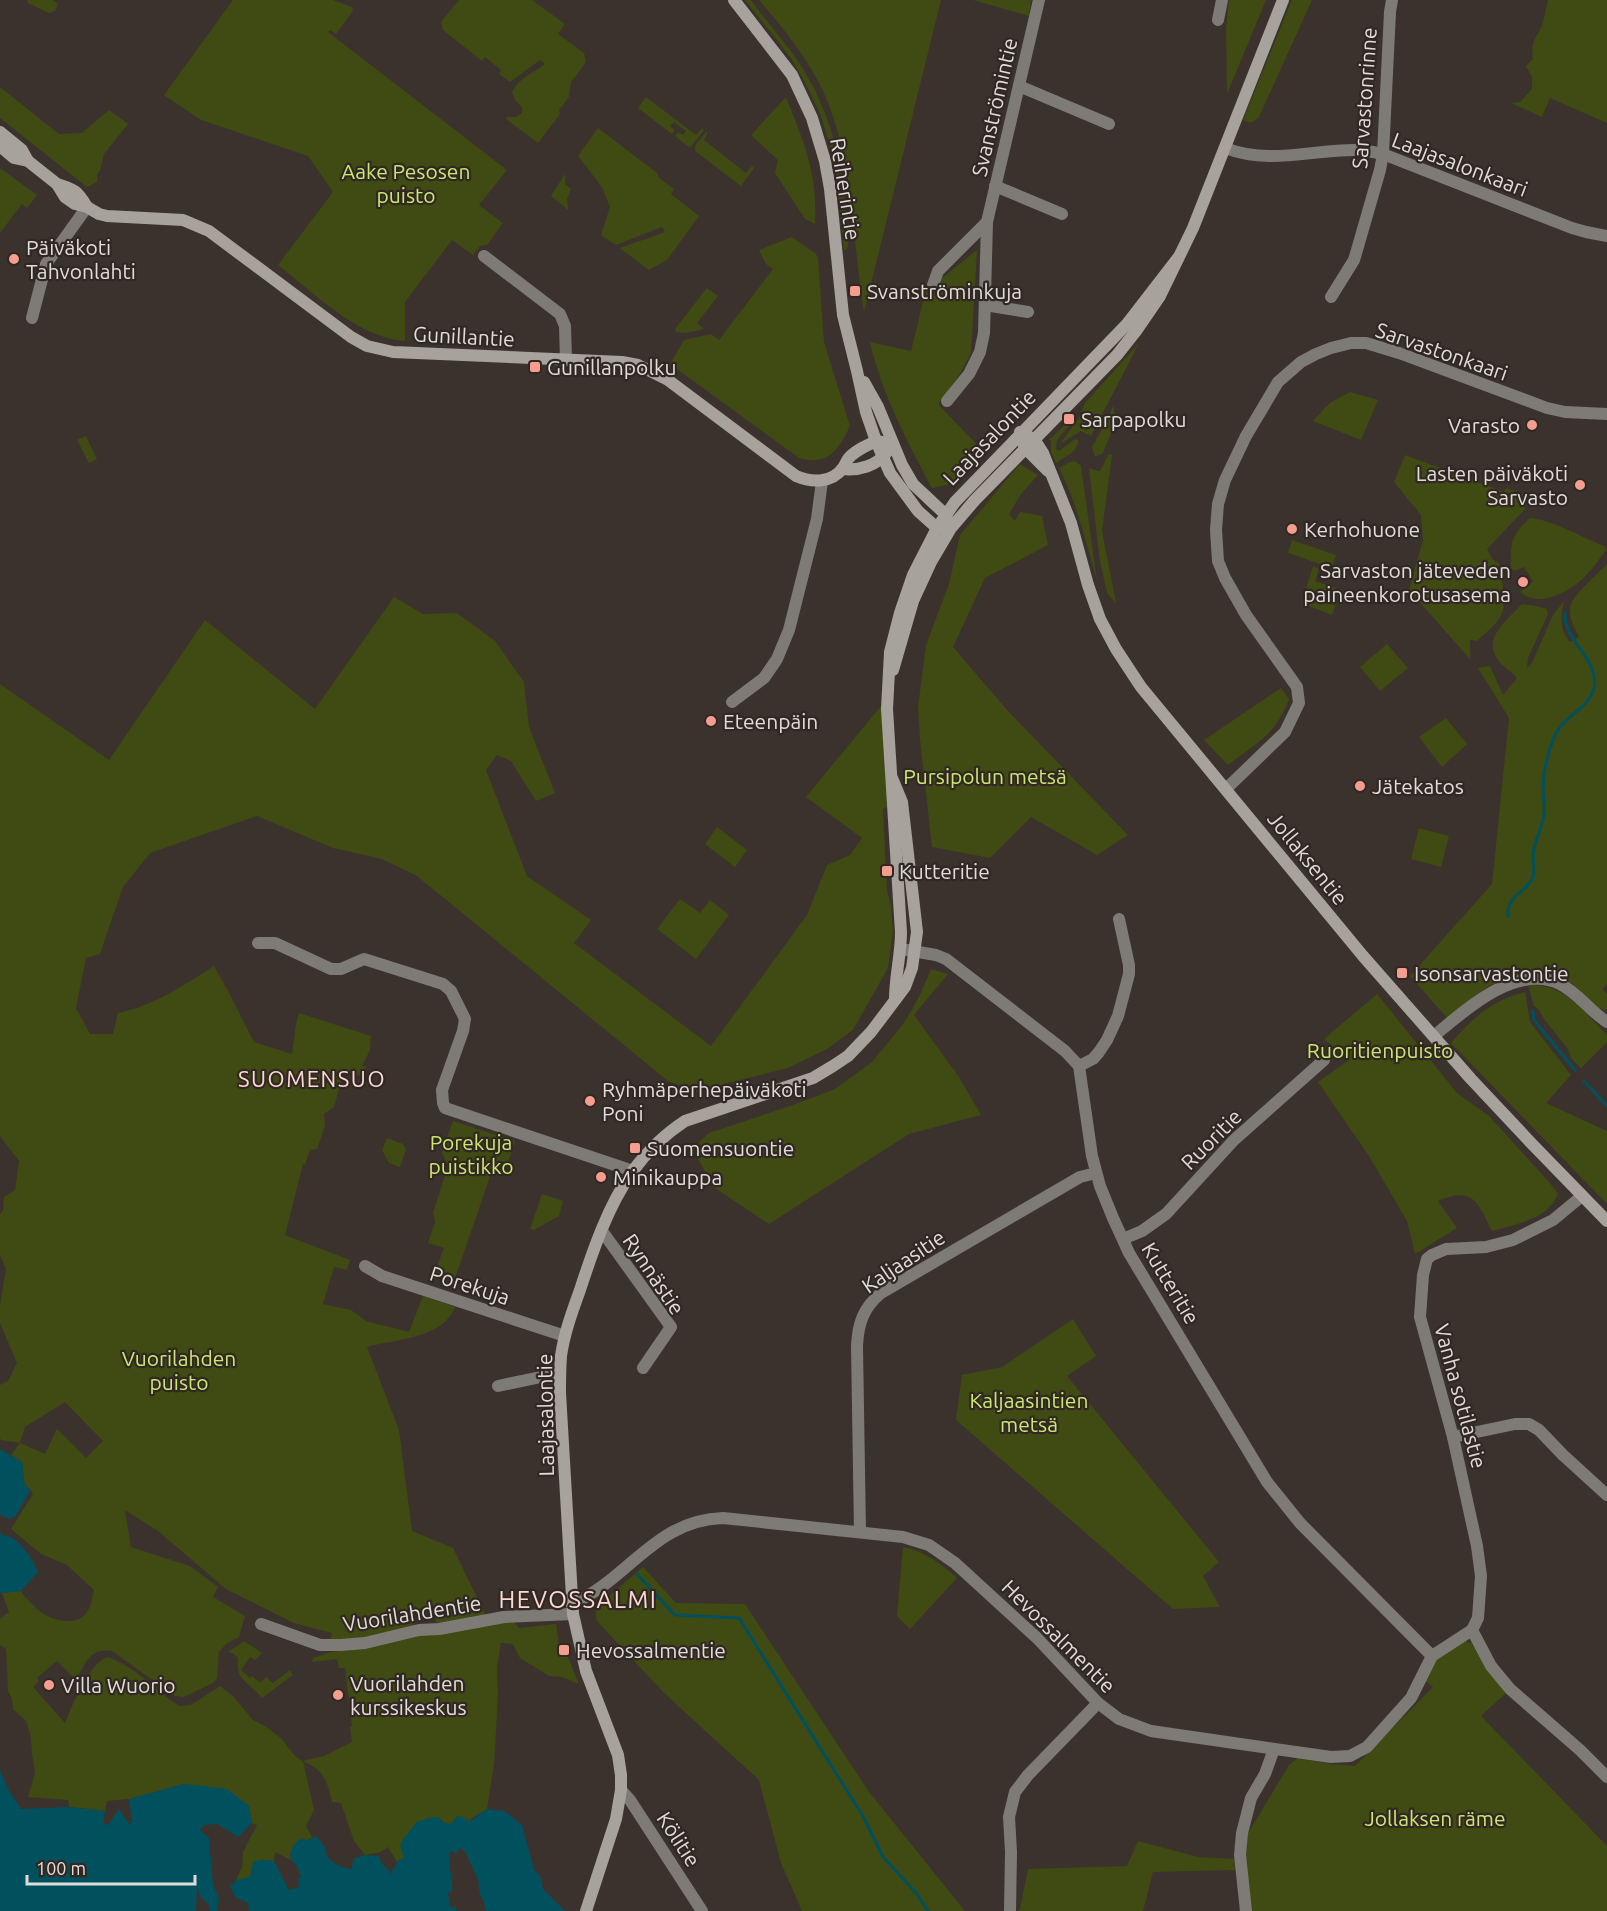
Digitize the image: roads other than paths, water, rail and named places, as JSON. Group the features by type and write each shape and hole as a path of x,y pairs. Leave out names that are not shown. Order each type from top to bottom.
{"main road":[{"name":"Reiherintie","path":"734,0 792,75 812,118 820,140 830,189 843,315 866,412 890,473 905,496 937,528"},
{"name":"Laajasalontie","path":"890,678 913,601 931,562 951,528 964,511 1130,339 1160,296 1197,219 1283,0"},
{"name":"Gunillantie","path":"0,132 22,150 28,161 57,184 81,195 87,207 107,216 183,220 209,231 351,337 379,350 622,362 638,365 677,386 796,476 807,481 822,481"},
{"name":"Gunillantie","path":"0,146 14,158 28,161"},
{"name":"Laajasalontie","path":"895,999 895,980 901,949 887,710 890,652 913,574 937,528 955,502 1126,324 1178,258"},
{"name":"Reiherintie","path":"857,371 878,407 913,484 945,515 951,528"},
{"path":"1020,432 1029,444"},
{"path":"822,481 842,469 848,458 876,441 893,444 883,459 854,471 842,469"},
{"name":"Jollaksentie","path":"1029,444 1051,473 1071,523 1100,619 1116,649 1142,687 1314,897 1434,1036 1516,1128 1607,1221"},
{"path":"937,528 951,528"},
{"name":"Laajasalontie","path":"586,1911 616,1819 621,1790 618,1755 586,1671 573,1609 560,1373 565,1336 587,1269 621,1189 633,1171 665,1136 685,1121 813,1078 833,1066 848,1056 871,1032 905,987 910,974 917,932 902,802 892,778"}],"street":[{"name":"Svanströmintie","path":"947,400 967,376 978,358 984,333 987,222 1039,0"},
{"path":"1218,20 1222,0"},
{"name":"Sarvastonrinne","path":"1331,297 1358,250 1383,154 1392,0"},
{"path":"1019,86 1109,124"},
{"name":"Laajasalonkaari","path":"1225,148 1239,153 1267,157 1355,150 1383,154 1572,228 1607,236"},
{"path":"995,186 1062,214"},
{"path":"32,318 46,264 87,207"},
{"path":"933,285 938,271 987,222"},
{"path":"484,256 564,319 566,360"},
{"path":"985,305 1028,312"},
{"name":"Sarvastonkaari","path":"1226,789 1285,732 1299,703 1297,687 1246,615 1225,578 1218,561 1215,530 1221,490 1233,462 1268,396 1289,371 1316,354 1331,348 1351,343 1366,343 1547,408 1566,412 1607,414"},
{"path":"732,702 764,678 783,646 817,519 822,481"},
{"path":"901,949 936,956 951,963 1065,1051 1079,1066 1093,1059 1099,1052 1118,1016 1129,974 1119,919"},
{"path":"258,943 275,942 331,969 341,969 364,959 443,984 451,992 465,1019 442,1090 445,1108 633,1171"},
{"path":"1434,1036 1494,991 1534,979 1551,981 1568,989 1607,1022"},
{"name":"Ruoritie","path":"1123,1239 1142,1232 1166,1214 1234,1140 1324,1060"},
{"name":"Kutteritie","path":"1079,1066 1096,1173 1105,1200 1129,1253 1274,1490 1300,1523 1432,1656"},
{"name":"Kaljaasitie","path":"860,1532 857,1346 860,1322 868,1305 881,1293 990,1228 1080,1176 1096,1173"},
{"name":"Vanha sotilastie","path":"1472,1630 1478,1618 1480,1566 1454,1437 1420,1317 1423,1275 1427,1259 1446,1249 1486,1247 1513,1240 1553,1220 1582,1196"},
{"name":"Rynnästie","path":"602,1231 671,1327 643,1368"},
{"name":"Porekuja","path":"365,1266 382,1276 565,1336"},
{"path":"498,1386 560,1373"},
{"path":"1454,1437 1515,1424 1529,1424 1539,1430 1576,1468 1607,1495"},
{"name":"Hevossalmentie","path":"573,1609 669,1533 698,1521 723,1518 913,1539 947,1556 1029,1629 1098,1703 1119,1719 1151,1731 1337,1758 1359,1753 1368,1747 1411,1698 1432,1656"},
{"name":"Vuorilahdentie","path":"261,1624 320,1645 341,1645 365,1643 419,1630 573,1609"},
{"path":"1432,1656 1472,1630 1491,1666 1510,1689 1580,1750 1607,1777"},
{"path":"1010,1911 1009,1817 1015,1792 1028,1775 1098,1703"},
{"path":"1246,1911 1240,1855 1242,1833 1251,1798 1265,1774 1274,1749"},
{"name":"Kölitie","path":"621,1790 630,1800 702,1911"}],"water":[{"path":"0,1449 22,1462 24,1482 30,1491 15,1517 10,1518 5,1518 0,1514"},
{"path":"0,1531 2,1535 19,1543 38,1572 21,1591 0,1592"},
{"path":"0,1770 8,1789 21,1809 69,1807 105,1811 103,1824 108,1825 119,1809 129,1824 132,1822 129,1799 184,1784 227,1789 249,1806 252,1823 238,1837 217,1824 204,1825 200,1830 209,1838 213,1885 219,1898 217,1911 210,1911 208,1903 201,1898 197,1886 196,1911 0,1911"},
{"path":"487,1809 504,1811 522,1825 534,1869 541,1878 543,1889 565,1911 486,1911 480,1896 478,1880 465,1851 459,1848 457,1853 455,1854 452,1850 449,1854 452,1889 452,1894 448,1892 450,1907 455,1907 457,1911 249,1911 248,1903 236,1898 230,1887 236,1880 250,1877 253,1862 261,1860 274,1861 289,1890 299,1887 297,1879 301,1877 297,1866 291,1860 291,1851 300,1839 310,1840 312,1837 317,1837 325,1847 330,1860 338,1865 352,1869 353,1859 365,1855 379,1856 390,1875 398,1860 404,1858 400,1845 403,1839 418,1821 433,1817 451,1824 457,1816 469,1822"}],"waterway":[{"path":"1508,916 1510,903 1527,886 1533,876 1533,853 1544,813 1545,769 1553,740 1560,727 1582,707 1594,688 1592,668 1570,632 1565,613"},
{"path":"1533,1011 1534,1020 1575,1070"},
{"path":"1584,1081 1607,1106"},
{"path":"637,1574 675,1615 739,1618 864,1818 883,1857 917,1894 928,1911"}],"place":[{"name":"Päiväkoti Tahvonlahti","path":"14,259"},
{"name":"Svanströminkuja","path":"855,291"},
{"name":"Gunillanpolku","path":"535,367"},
{"name":"Sarpapolku","path":"1069,419"},
{"name":"Varasto","path":"1532,425"},
{"name":"Lasten päiväkoti Sarvasto","path":"1580,485"},
{"name":"Kerhohuone","path":"1292,529"},
{"name":"Sarvaston jäteveden paineenkorotusasema","path":"1523,582"},
{"name":"Eteenpäin","path":"711,721"},
{"name":"Jätekatos","path":"1360,786"},
{"name":"Kutteritie","path":"887,871"},
{"name":"Isonsarvastontie","path":"1402,973"},
{"name":"Ryhmäperhepäiväkoti Poni","path":"590,1101"},
{"name":"Suomensuontie","path":"635,1148"},
{"name":"Minikauppa","path":"601,1177"},
{"name":"Hevossalmentie","path":"564,1650"},
{"name":"Villa Wuorio","path":"49,1685"},
{"name":"Vuorilahden kurssikeskus","path":"338,1695"}],"district":[{"name":"SUOMENSUO","path":"312,1078"},
{"name":"HEVOSSALMI","path":"578,1599"}],"park label":[{"name":"Aake Pesosen puisto","path":"406,183"},
{"name":"Pursipolun metsä","path":"985,776"},
{"name":"Ruoritienpuisto","path":"1380,1050"},
{"name":"Porekuja puistikko","path":"471,1154"},
{"name":"Vuorilahden puisto","path":"179,1370"},
{"name":"Kaljaasintien metsä","path":"1029,1412"},
{"name":"Jollaksen räme","path":"1435,1818"}]}
